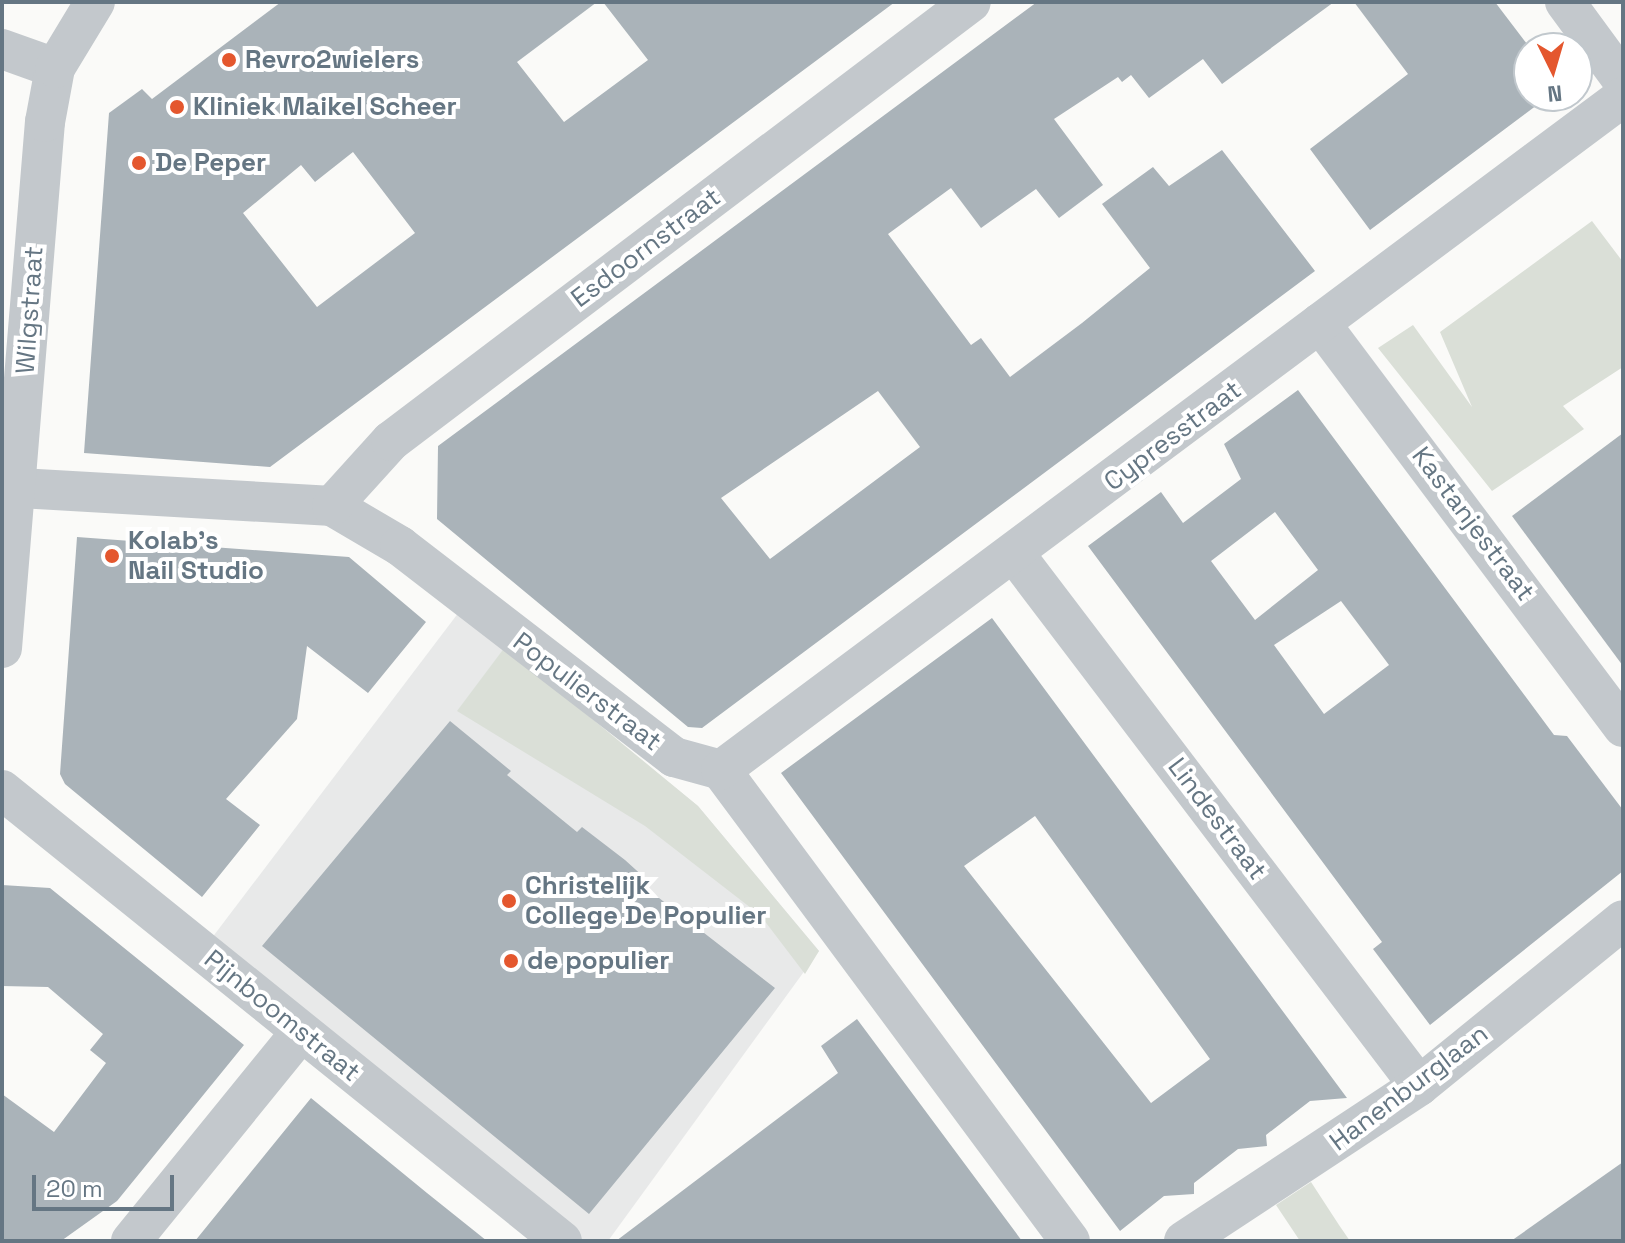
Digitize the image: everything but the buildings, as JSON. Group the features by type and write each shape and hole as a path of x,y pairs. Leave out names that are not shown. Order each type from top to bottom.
{"street":[{"path":"2,49 55,68 95,2"},
{"name":"Esdoornstraat","path":"332,506 391,441 971,2"},
{"path":"1565,2 1623,81"},
{"name":"Wilgstraat","path":"2,648 9,488 45,122 55,68"},
{"name":"Cypresstraat","path":"721,770 1623,97"},
{"name":"Kastanjestraat","path":"1320,323 1623,727"},
{"name":"Populierstraat","path":"9,488 332,506 400,546 674,757 721,770"},
{"name":"Lindestraat","path":"1014,553 1419,1086"},
{"path":"721,770 1070,1241"},
{"name":"Pijnboomstraat","path":"2,790 562,1241"},
{"name":"Hanenburglaan","path":"1184,1241 1419,1086 1623,920"},
{"path":"131,1241 301,1032"}],"shaded area":[{"path":"1592,221 1623,262 1623,367 1563,406 1584,429 1492,491 1378,348 1413,325 1472,407 1440,332"},
{"name":"Christelijk College De Populier","path":"459,612 698,806 819,951 608,1241 562,1241 202,951"},
{"path":"505,647 698,806 819,951 805,974 760,915 645,826 457,711"},
{"path":"1311,1182 1350,1241 1300,1241 1276,1205"}],"place":[{"name":"Revro2wielers","path":"229,60"},
{"name":"Kliniek Maikel Scheer","path":"177,107"},
{"name":"De Peper","path":"139,163"},
{"name":"Kolab's Nail Studio","path":"112,556"},
{"name":"Christelijk College De Populier","path":"509,901"},
{"name":"de populier","path":"511,961"}]}
